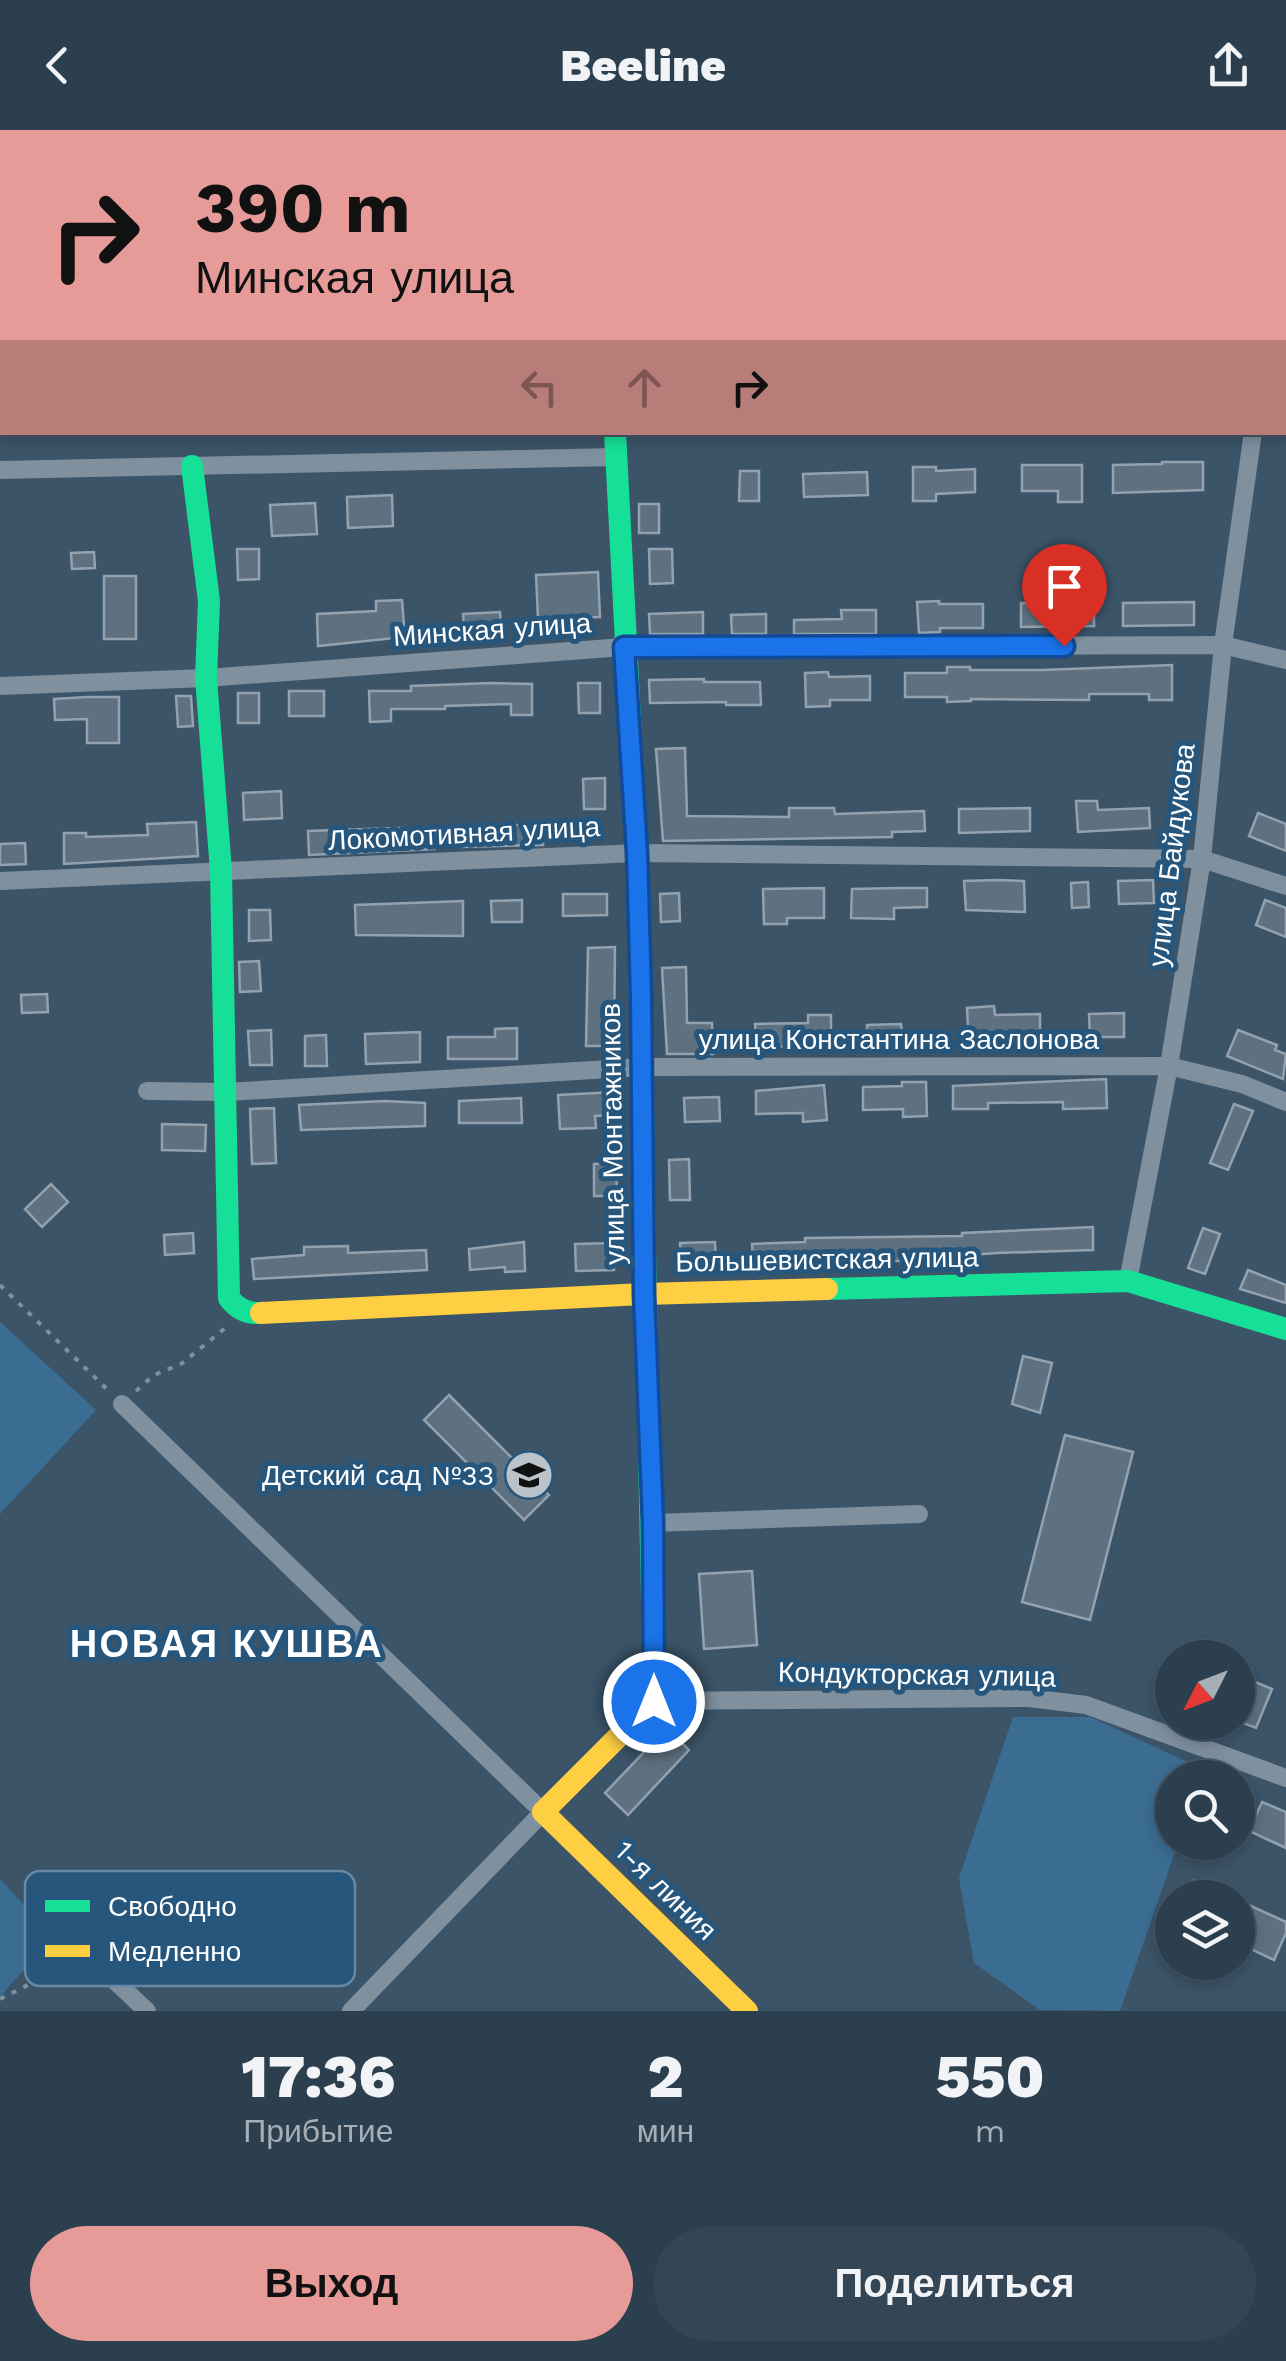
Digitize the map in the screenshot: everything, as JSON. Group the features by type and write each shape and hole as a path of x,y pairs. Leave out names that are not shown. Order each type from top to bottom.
{"street":[{"name":"улица Монтажников","path":"615,435 637,852 654,1702"},
{"name":"улица Байдукова","path":"1128,1281 1169,1066 1202,858 1223,645 1253,435"},
{"path":"0,470 616,458"},
{"path":"192,466 208,601 206,678 221,871 229,1298 244,1312"},
{"name":"Минская улица","path":"0,686 206,678 624,647 1223,645 1286,660"},
{"name":"Локомотивная улица","path":"0,881 637,852 1202,858 1286,886"},
{"name":"улица Константина Заслонова","path":"148,1091 227,1092 643,1067 1169,1066 1242,1084 1286,1102"},
{"name":"Большевистская улица","path":"244,1312 644,1294 1128,1281 1286,1329"},
{"path":"122,1404 542,1812"},
{"path":"653,1522 919,1514"},
{"name":"Кондукторская улица","path":"654,1702 1029,1698 1086,1705 1286,1778"},
{"path":"351,2011 654,1702"},
{"name":"1-я линия","path":"542,1812 747,2011"},
{"path":"120,1986 147,2011"}],"path":[{"path":"0,1285 122,1404 154,1375 181,1364 211,1342 244,1312"},
{"path":"0,2000 27,1986"}],"shaded area":[{"path":"0,1322 96,1410 0,1514"},
{"path":"1013,1717 1090,1717 1183,1760 1155,1760 1155,1860 1172,1860 1165,1880 1155,1880 1155,1910 1120,2011 1040,2010 974,1963 959,1878"},
{"path":"0,1879 25,1906 25,1968 0,1997"}],"building":[{"path":"1203,462 1203,490 1113,493 1113,465"},
{"path":"1022,465 1082,465 1082,502 1058,502 1058,491 1022,491"},
{"path":"913,467 936,467 936,471 975,469 975,492 936,494 936,501 913,501"},
{"path":"740,471 759,471 759,501 739,501"},
{"path":"867,472 868,495 804,497 803,474"},
{"path":"392,495 393,526 348,528 347,497"},
{"path":"315,503 317,534 272,536 270,505"},
{"path":"639,504 659,504 659,533 639,533"},
{"path":"237,549 259,549 259,579 238,580"},
{"path":"649,549 672,549 673,583 650,584"},
{"path":"94,552 95,568 72,569 71,553"},
{"path":"598,572 600,617 538,620 536,575"},
{"path":"104,576 136,576 136,639 104,639"},
{"path":"402,600 405,637 318,646 317,614 376,611 376,601"},
{"path":"917,602 983,604 983,628 940,628 940,632 919,633"},
{"path":"1194,602 1194,625 1123,626 1123,603"},
{"path":"1021,603 1094,607 1094,626 1021,627"},
{"path":"841,610 876,610 876,634 794,634 794,620 842,619"},
{"path":"500,612 502,638 465,640 463,614"},
{"path":"703,612 703,634 650,634 649,614"},
{"path":"766,614 766,634 732,634 731,615"},
{"path":"1172,665 1172,700 1149,700 1149,694 1089,694 1089,700 947,702 947,697 905,697 905,673 947,673 947,667 1042,670"},
{"path":"828,672 829,677 870,676 870,700 830,700 830,706 806,707 805,673"},
{"path":"649,680 760,682 761,705 650,703"},
{"path":"578,683 600,683 600,713 579,713"},
{"path":"532,684 532,715 511,715 511,704 445,706 391,709 391,721 370,722 369,691"},
{"path":"289,691 324,691 324,716 289,716"},
{"path":"238,693 259,693 259,723 238,723"},
{"path":"176,696 191,696 193,726 178,727"},
{"path":"119,697 119,743 87,743 87,719 55,720 54,699"},
{"path":"685,748 687,816 789,817 789,808 834,808 835,814 924,811 925,831 892,832 892,837 663,841 656,749"},
{"path":"605,778 605,809 584,809 583,779"},
{"path":"281,791 282,818 244,820 243,793"},
{"path":"1076,801 1097,801 1098,810 1149,808 1150,828 1078,832"},
{"path":"1030,808 1030,831 959,833 959,809"},
{"path":"1258,813 1286,824 1286,851 1249,836"},
{"path":"196,822 198,856 64,864 64,833 86,833 86,837 148,835 147,824"},
{"path":"543,824 543,845 461,847 461,827"},
{"path":"433,829 434,849 309,855 308,831"},
{"path":"25,843 26,864 0,865 0,844"},
{"path":"1153,880 1154,903 1119,904 1118,881"},
{"path":"964,881 1024,881 1025,912 966,910"},
{"path":"1088,882 1089,907 1072,908 1071,883"},
{"path":"824,888 824,918 787,918 787,924 764,924 763,889"},
{"path":"927,888 927,907 894,908 894,919 851,918 852,889"},
{"path":"679,893 680,921 661,922 660,894"},
{"path":"563,894 607,894 607,915 563,916"},
{"path":"522,900 522,922 492,922 491,901"},
{"path":"1265,900 1286,908 1286,937 1256,925"},
{"path":"463,901 463,936 356,935 355,905"},
{"path":"249,910 270,910 271,940 249,941"},
{"path":"615,947 614,1046 586,1046 588,948"},
{"path":"259,961 261,991 240,992 239,962"},
{"path":"686,967 687,1023 712,1023 713,1054 667,1054 662,968"},
{"path":"47,994 48,1012 22,1013 21,995"},
{"path":"994,1006 995,1015 1040,1014 1040,1038 996,1039 996,1046 969,1048 967,1008"},
{"path":"1124,1013 1124,1037 1090,1037 1089,1014"},
{"path":"808,1015 831,1015 831,1050 808,1050 808,1046 756,1047 755,1024 808,1023"},
{"path":"901,1024 902,1032 933,1031 934,1047 867,1048 867,1025"},
{"path":"517,1028 517,1059 448,1059 448,1037 495,1037 495,1029"},
{"path":"271,1030 272,1065 250,1065 248,1031"},
{"path":"1238,1030 1277,1045 1275,1050 1286,1054 1283,1079 1227,1056"},
{"path":"420,1032 420,1062 366,1064 365,1034"},
{"path":"326,1035 327,1066 305,1066 305,1036"},
{"path":"1106,1079 1107,1108 1063,1109 1063,1102 988,1103 988,1109 953,1109 953,1086"},
{"path":"902,1082 926,1082 927,1116 903,1117 903,1109 863,1110 863,1087 902,1086"},
{"path":"824,1085 827,1120 803,1122 803,1113 756,1114 756,1091"},
{"path":"615,1092 617,1115 595,1116 596,1128 560,1129 558,1095"},
{"path":"719,1097 720,1121 685,1122 684,1098"},
{"path":"521,1098 522,1123 459,1123 459,1101"},
{"path":"425,1103 425,1126 301,1130 299,1105"},
{"path":"1234,1104 1253,1111 1228,1170 1210,1163"},
{"path":"274,1108 276,1163 252,1164 250,1109"},
{"path":"162,1124 206,1125 205,1151 162,1150"},
{"path":"689,1159 690,1200 670,1200 669,1160"},
{"path":"616,1163 617,1196 594,1196 594,1164"},
{"path":"51,1184 68,1202 42,1227 25,1209"},
{"path":"1093,1227 1093,1250 997,1253 942,1260 753,1264 752,1244 805,1242 805,1238 962,1236"},
{"path":"1203,1228 1220,1234 1205,1274 1188,1268"},
{"path":"193,1233 194,1253 165,1255 164,1235"},
{"path":"524,1242 525,1271 505,1272 505,1267 470,1270 469,1249"},
{"path":"715,1242 716,1265 681,1266 680,1243"},
{"path":"614,1243 614,1270 576,1271 575,1244"},
{"path":"348,1246 348,1253 426,1250 427,1270 254,1279 252,1259 304,1255 304,1247"},
{"path":"1248,1270 1286,1285 1286,1303 1240,1289"},
{"path":"1023,1356 1052,1363 1040,1413 1012,1404"},
{"path":"449,1395 549,1495 524,1520 424,1420"},
{"path":"1065,1435 1133,1452 1090,1620 1022,1602"},
{"path":"752,1571 757,1645 704,1649 699,1574"},
{"path":"1255,1682 1272,1689 1255,1728"},
{"path":"667,1728 689,1750 628,1815 605,1793"},
{"path":"1262,1802 1286,1812 1286,1848 1255,1834 1255,1818"},
{"path":"1255,1908 1286,1922 1286,1933 1274,1960 1255,1951"}],"traffic: fast":[{"path":"615,435 637,853 654,1701 617,1738"},
{"path":"192,466 209,601 206,678 221,871 229,1298 243,1310 261,1313"},
{"path":"827,1289 1128,1281 1286,1329"}],"traffic: slow":[{"path":"261,1313 827,1289"},
{"path":"617,1738 543,1812 747,2011"}],"place":[{"name":"Детский сад №33","path":"529,1475"}],"district":[{"name":"НОВАЯ КУШВА","path":"227,1644"}],"route":[{"path":"654,1702 637,852 624,647 1064,646"}]}
